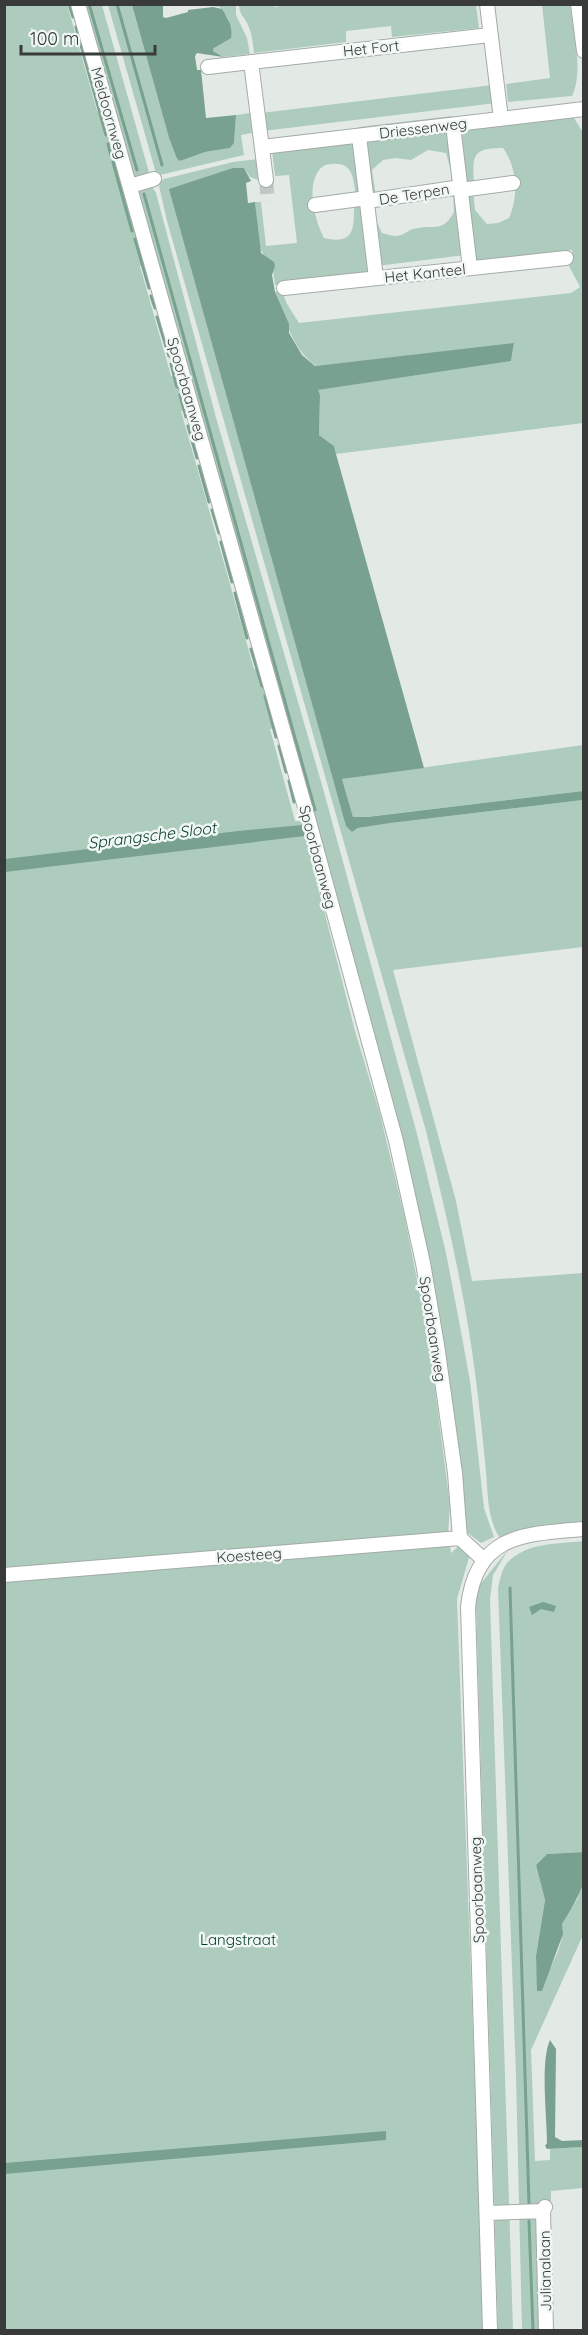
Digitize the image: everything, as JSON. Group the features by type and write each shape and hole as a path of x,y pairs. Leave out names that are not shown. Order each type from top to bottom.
{"street":[{"name":"Meidoornweg","path":"78,4 130,186"},
{"path":"487,4 501,119"},
{"path":"578,4 584,51"},
{"name":"Het Fort","path":"208,67 490,34"},
{"path":"251,62 266,180"},
{"name":"Driessenweg","path":"262,147 584,109"},
{"name":"De Terpen","path":"453,125 470,268"},
{"name":"De Terpen","path":"359,136 375,278"},
{"path":"130,186 154,179"},
{"name":"De Terpen","path":"315,205 415,196 418,192 513,183"},
{"name":"Spoorbaanweg","path":"130,186 308,818 396,1141 423,1263 437,1345 455,1473 460,1538"},
{"name":"Het Kanteel","path":"284,288 566,258"},
{"name":"Spoorbaanweg","path":"490,2331 468,1607 474,1576 484,1560 501,1545 513,1538 534,1533 584,1529"},
{"path":"460,1538 484,1560"},
{"name":"Koesteeg","path":"4,1575 460,1538"},
{"name":"Julianalaan","path":"487,2213 544,2209 546,2331"}],"green space":[{"name":"Langstraat","path":"67,4 97,111 105,110 148,265 140,266 171,376 179,376 189,409 181,411 254,669 261,669 279,727 270,729 295,821 301,821 355,1031 380,1114 405,1219 428,1335 450,1505 448,1534 451,1553 461,1544 470,1554 457,1599 484,2330 5,2330 4,5"},
{"path":"292,4 476,5 479,28 392,37 391,26 346,31 346,42 254,53 250,30 240,12 239,5 274,5 274,7"},
{"path":"82,5 102,5 150,176 134,181"},
{"path":"108,5 132,5 177,159 180,161 205,152 230,148 234,143 236,115 250,113 252,133 241,135 244,155 160,175 156,173"},
{"path":"236,5 236,15 247,38 250,54 223,57 213,51 229,20 220,7 213,7"},
{"path":"542,5 570,5 577,51 577,75 572,96 508,102 506,84 550,78"},
{"path":"493,85 496,103 263,131 261,113"},
{"path":"573,114 584,134 583,423 336,454 334,446 319,435 320,395 317,390 511,361 514,344 316,366 300,350 290,332 275,292 282,291 299,323 571,293 580,287 568,264 573,258 572,250 478,262 472,256 466,192 473,191 475,210 487,224 498,223 509,218 514,200 515,182 511,164 503,148 493,148 476,155 473,166 474,183 465,183 459,135 464,128"},
{"path":"452,116 452,119 359,130 359,127"},
{"path":"445,130 451,137 454,182 446,153 428,150 411,160 395,158 383,160 372,170 376,196 371,195 365,147 369,139"},
{"path":"351,142 356,147 362,192 356,195 353,177 348,168 344,165 327,164 315,177 313,204 324,238 334,240 347,237 351,233 354,203 362,202 371,267 368,274 275,285 273,270 259,247 255,202 261,202 266,246 297,243 289,175 275,176 272,150"},
{"path":"257,159 258,180 250,177 244,168 233,168 334,780 348,826 352,832 358,828 391,823 583,800 583,947 393,970 456,1201 472,1281 583,1273 583,1525 525,1530 500,1538 493,1523 489,1506 479,1404 467,1318 426,1131 167,221 159,186 164,179 233,162"},
{"path":"145,185 151,185 156,193 217,421 324,792 417,1134 446,1253 470,1381 484,1508 494,1537 481,1543 461,1528 429,1280 137,192"},
{"path":"453,191 457,192 465,255 377,266 370,205 375,204 377,223 382,233 396,236 413,229 446,223 454,212"},
{"path":"583,745 583,791 357,818 353,817 342,779"},
{"path":"583,1541 583,1852 547,1854 536,1865 545,1900 536,1956 538,1991 558,1950 562,1924 578,1898 583,1882 583,1935 531,2050 535,2161 550,2160 550,2149 583,2147 583,2188 551,2191 551,2205 535,2206 540,2330 522,2330 516,2076 498,1588 504,1567 516,1555 534,1547"},
{"path":"508,1550 493,1575 490,1599 513,2330 498,2330 476,1602 478,1587"}],"shaded area":[{"path":"132,5 163,5 163,17 166,18 188,12 188,10 213,7 222,9 231,26 231,38 214,48 213,51 223,57 197,53 195,56 197,70 201,70 206,118 236,115 234,143 230,148 205,152 180,161 177,159"},
{"path":"233,168 244,168 251,181 246,183 248,203 255,202 261,253 274,262 272,275 275,292 289,324 289,333 302,355 315,366 514,343 511,361 318,390 320,395 319,435 334,446 424,768 342,779 353,817 583,791 583,800 391,823 358,828 352,832 346,826 169,189"},
{"name":"Sprangsche Sloot","path":"302,825 305,836 5,872 5,859"},
{"path":"543,1602 556,1606 554,1612 541,1609 532,1615 529,1607"},
{"path":"583,1852 584,1881 562,1924 563,1934 542,1991 537,1991 536,1956 545,1900 536,1865 547,1854"},
{"path":"550,2040 556,2049 555,2137 562,2141 583,2140 583,2147 547,2149 545,2146 547,2143 545,2062"},
{"path":"386,2131 386,2140 5,2174 5,2163"}],"waterway":[{"path":"69,4 73,17"},
{"path":"89,4 137,170"},
{"path":"117,4 162,165"},
{"path":"76,27 106,135"},
{"path":"108,144 111,156"},
{"path":"113,162 132,231"},
{"path":"144,194 315,810"},
{"path":"135,239 149,288"},
{"path":"151,296 155,308"},
{"path":"157,317 169,356"},
{"path":"171,364 177,387"},
{"path":"180,395 186,417"},
{"path":"188,426 197,458"},
{"path":"199,466 209,502"},
{"path":"212,510 219,533"},
{"path":"221,542 232,582"},
{"path":"235,593 247,638"},
{"path":"251,649 262,686"},
{"path":"265,696 276,737"},
{"path":"279,746 286,772"},
{"path":"289,781 294,802"},
{"path":"510,1588 529,2204"},
{"path":"529,2221 533,2330"}],"tunnel":[{"path":"266,180 268,201"}]}
